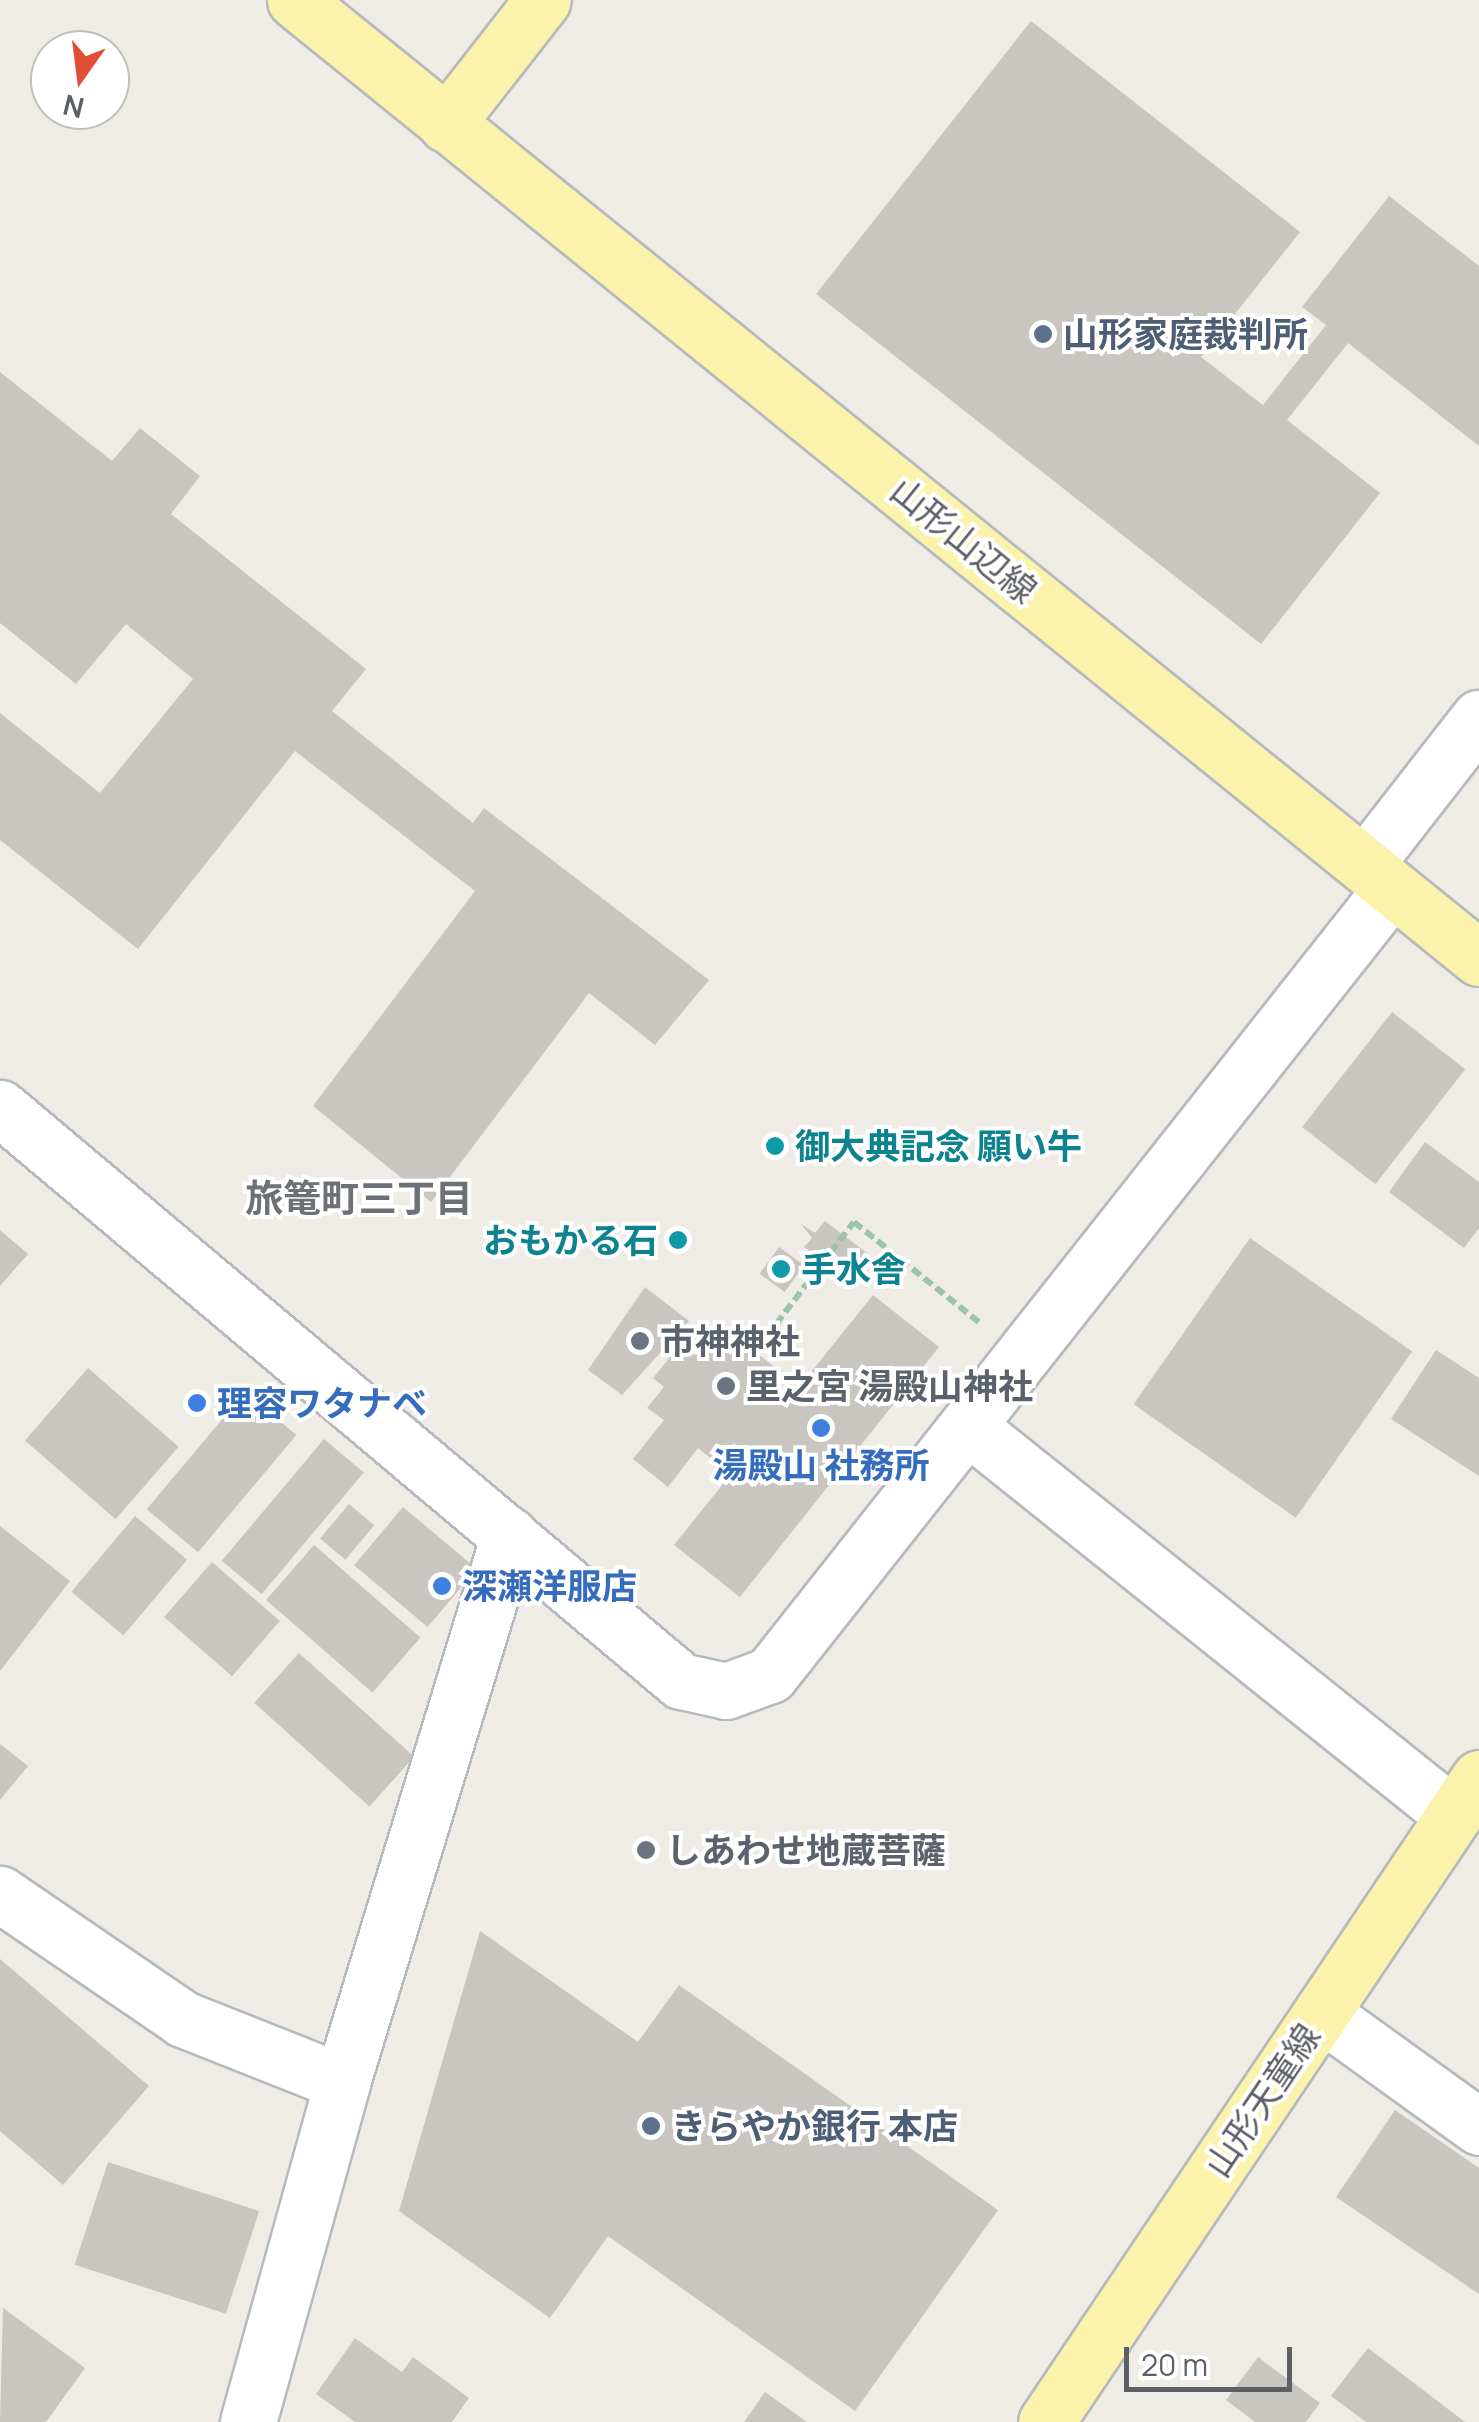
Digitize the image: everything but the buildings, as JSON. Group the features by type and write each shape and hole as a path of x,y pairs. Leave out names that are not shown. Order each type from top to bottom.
{"main road":[{"name":"山形山辺線","path":"294,0 1479,958"},
{"path":"446,124 543,0"},
{"name":"山形天童線","path":"1046,2422 1466,1796"}],"lane":[{"path":"0,1108 681,1681 726,1691 770,1675 971,1428 1379,876 1479,718"},
{"path":"971,1428 1466,1796"},
{"path":"248,2422 342,2082 508,1535"},
{"path":"0,1894 184,2019 342,2082"},
{"path":"1320,2013 1479,2128"}],"path":[{"path":"767,1336 854,1222 1023,1357"}],"place":[{"name":"山形家庭裁判所","path":"1043,334"},
{"name":"御大典記念 願い牛","path":"775,1146"},
{"name":"おもかる石","path":"678,1240"},
{"name":"手水舎","path":"781,1269"},
{"name":"市神神社","path":"640,1341"},
{"name":"里之宮 湯殿山神社","path":"726,1386"},
{"name":"理容ワタナベ","path":"197,1403"},
{"name":"湯殿山 社務所","path":"821,1428"},
{"name":"深瀬洋服店","path":"442,1586"},
{"name":"しあわせ地蔵菩薩","path":"646,1850"},
{"name":"きらやか銀行 本店","path":"651,2126"}],"district":[{"name":"旅篭町三丁目","path":"359,1198"}]}
